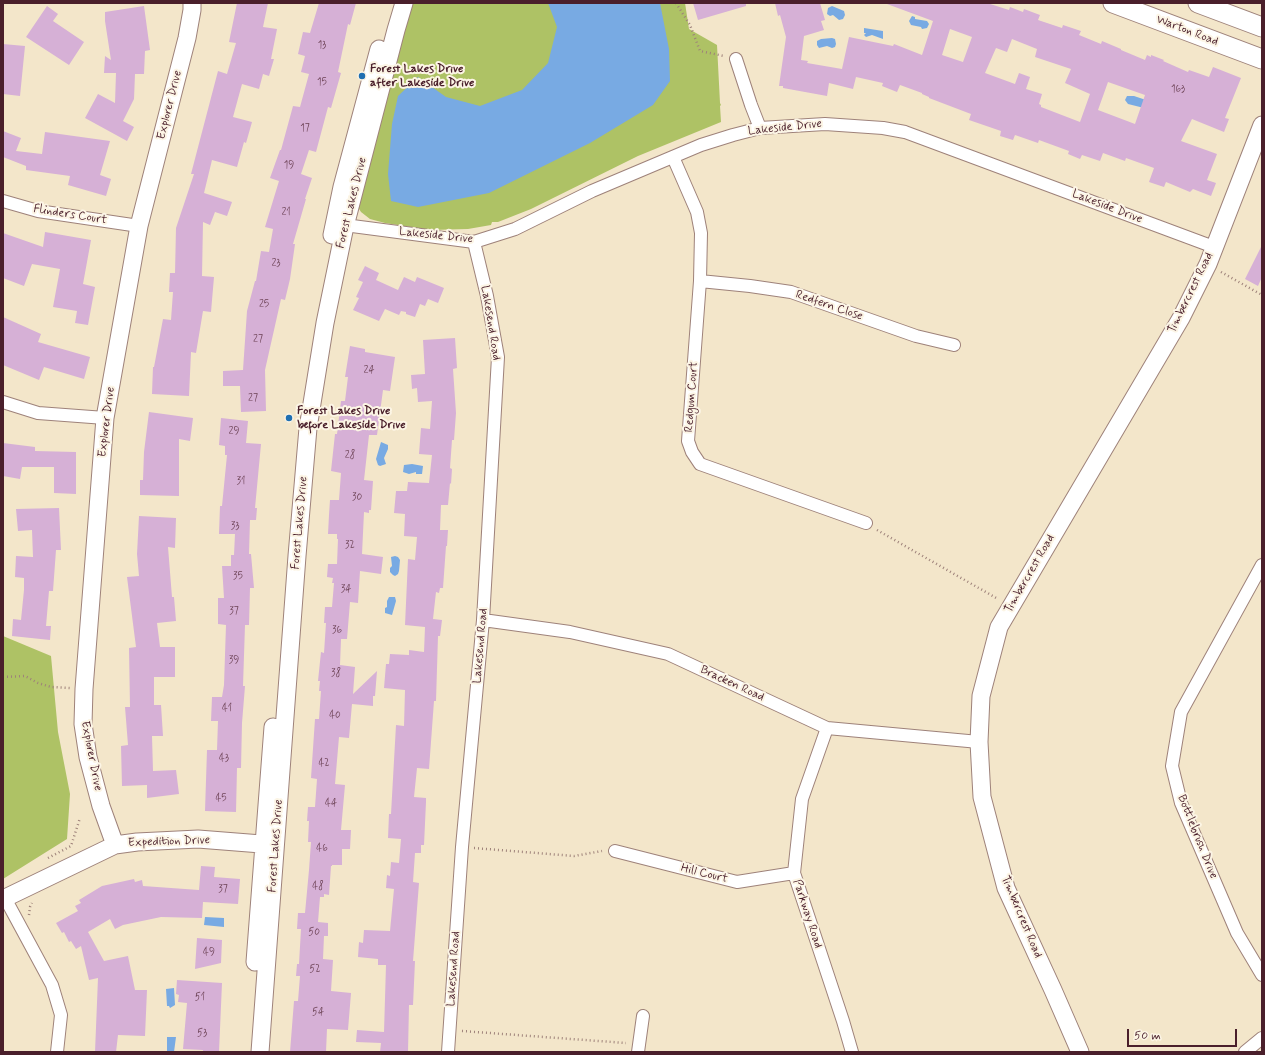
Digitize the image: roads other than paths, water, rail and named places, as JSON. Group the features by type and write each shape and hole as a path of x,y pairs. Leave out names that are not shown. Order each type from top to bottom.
{"main road":[{"name":"Warton Road","path":"1113,3 1262,59"},
{"path":"1198,3 1262,27"}],"street":[{"name":"Explorer Drive","path":"115,844 101,806 88,758 83,724 84,689 105,418 139,226 187,38 192,3"},
{"name":"Forest Lakes Drive","path":"248,1052 270,844 308,428 340,225 342,187 392,3"},
{"name":"Forest Lakes Drive","path":"340,225 404,3"},
{"path":"736,59 760,128"},
{"name":"Lakeside Drive","path":"340,225 474,242 515,229 592,191 701,145 760,128 825,124 883,128 905,132 1214,247"},
{"name":"Timbercrest Road","path":"1080,1052 1054,990 1006,888 982,797 979,742 981,696 1000,626 1181,318 1208,264 1262,125"},
{"name":"Redgum Court","path":"673,157 692,199 701,233 700,282 688,441 692,452 700,464 866,523"},
{"name":"Flinders Court","path":"3,201 38,211 139,226"},
{"name":"Lakesend Road","path":"448,1052 462,847 483,620 498,356 487,296 474,242"},
{"name":"Redfern Close","path":"700,282 750,286 791,292 916,336 954,345"},
{"path":"3,402 38,413 105,418"},
{"name":"Bottlebrush Drive","path":"1262,565 1182,712 1172,766 1181,803 1237,933 1262,975"},
{"name":"Bracken Road","path":"483,620 570,632 668,654 827,728 979,742"},
{"name":"Parkway Road","path":"827,728 802,799 794,873 852,1052"},
{"name":"Expedition Drive","path":"4,899 115,844 198,839 270,844"},
{"name":"Forest Lakes Drive","path":"260,1052 270,844"},
{"name":"Hill Court","path":"615,851 737,882 794,873"},
{"path":"4,899 52,985 61,1015 57,1052"},
{"path":"638,1048 643,1016"},
{"path":"1245,1052 1262,1038"}],"water":[{"path":"548,3 660,3 669,49 670,81 653,105 590,143 489,193 418,207 391,201 388,174 392,124 398,96 418,77 446,97 480,106 522,90 548,63 557,27"},
{"path":"832,6 844,11 845,15 843,19 839,20 833,15 830,16 827,14 828,8"},
{"path":"912,16 915,17 915,19 927,21 929,24 927,28 922,29 921,27 911,25 909,21"},
{"path":"864,28 883,31 883,39 872,35 866,37 864,35 866,33 864,33"},
{"path":"821,39 835,39 835,47 832,48 827,46 819,48 817,45 817,41"},
{"path":"1127,96 1134,96 1146,100 1144,108 1128,104 1125,100"},
{"path":"381,442 388,445 388,449 384,458 386,464 380,466 378,465 376,459"},
{"path":"412,464 423,466 422,474 416,474 416,472 409,474 403,472 404,465"},
{"path":"395,556 400,560 399,571 395,576 390,572 390,568 392,566 391,557"},
{"path":"389,597 395,597 396,601 392,615 385,613 385,608 387,607"},
{"path":"205,917 224,918 224,927 204,925"},
{"path":"174,988 175,1005 170,1008 167,1006 166,989"},
{"path":"167,1037 176,1037 174,1052 167,1052"}],"place":[{"name":"Forest Lakes Drive after Lakeside Drive","path":"362,76"},
{"name":"Forest Lakes Drive before Lakeside Drive","path":"289,418"}]}
